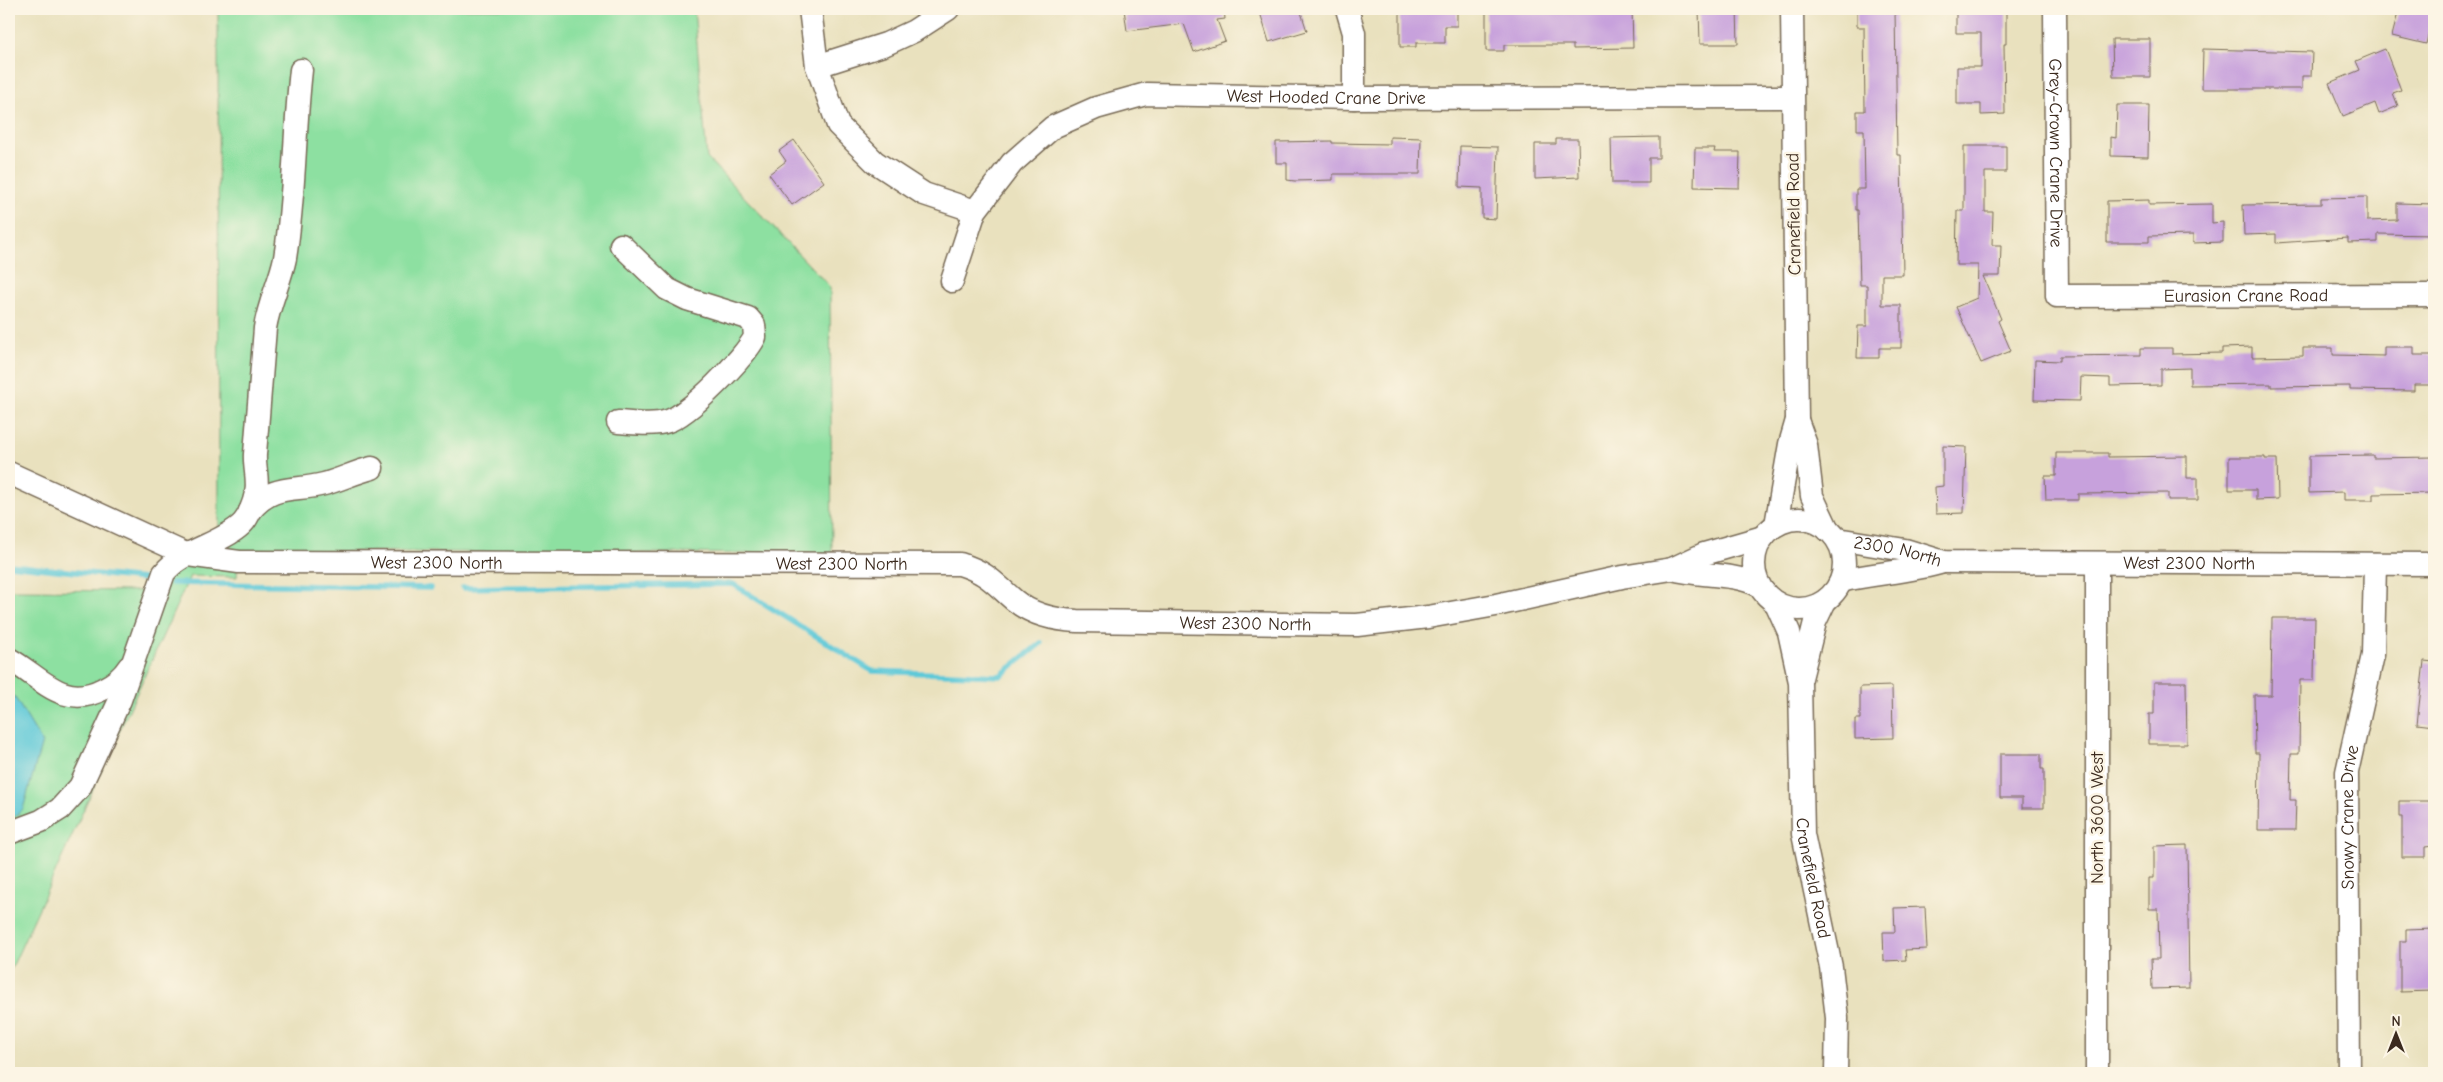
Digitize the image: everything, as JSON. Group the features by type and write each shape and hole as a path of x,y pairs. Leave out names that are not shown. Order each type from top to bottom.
{"street":[{"path":"810,9 817,66 838,125 875,162 924,194 975,211"},
{"path":"817,66 886,44 914,31 948,9"},
{"path":"1346,9 1354,32 1354,98"},
{"name":"Cranefield Road","path":"1792,9 1798,420 1806,445 1812,496 1832,535"},
{"name":"Grey-Crown Crane Drive","path":"2055,9 2057,296"},
{"path":"250,512 256,492 255,458 265,328 268,308 285,257 296,159 301,70"},
{"name":"West Hooded Crane Drive","path":"952,281 975,211 1012,163 1054,127 1096,108 1146,94 1354,98 1792,97"},
{"path":"618,422 649,424 667,422 679,416 707,392 746,351 755,337 754,325 748,318 687,299 667,289 621,245"},
{"name":"Eurasion Crane Road","path":"2057,296 2434,295"},
{"name":"Cranefield Road","path":"1769,531 1790,444 1798,420"},
{"path":"9,833 40,821 60,809 75,794 90,767 120,700 164,573 169,567 230,533 244,522 259,500 273,492 325,484 372,468"},
{"name":"West 2300 North","path":"9,473 188,555 248,562 960,564 980,571 999,584 1015,601 1054,620 1357,625 1428,617 1496,605 1622,577 1672,570"},
{"path":"1672,570 1704,554 1769,531 1788,520 1802,519 1816,523 1832,535 1842,553 1844,567 1841,581 1825,601 1813,607 1788,608 1776,603 1758,585 1754,573 1754,560 1757,548 1769,531"},
{"name":"2300 North","path":"1832,535 1905,550 1944,562"},
{"name":"2300 North","path":"1841,581 1921,568 1944,562"},
{"name":"West 2300 North","path":"1944,562 2434,564"},
{"name":"North 3600 West","path":"2096,1073 2097,564"},
{"name":"Snowy Crane Drive","path":"2349,1073 2347,772 2374,655 2375,564"},
{"path":"1672,570 1689,574 1723,574 1747,579 1758,585"},
{"name":"Cranefield Road","path":"1800,682 1815,622 1825,601"},
{"name":"Cranefield Road","path":"1776,603 1789,632 1800,682 1803,834 1832,967 1837,1018 1836,1073"},
{"path":"9,659 60,694 80,697 99,691 118,681 134,658"}],"green space":[{"path":"218,9 694,9 707,158 830,287 832,554 238,551 237,577 190,576 9,974 9,590 144,591 170,541 219,553"}],"water":[{"path":"9,694 14,696 42,742 23,809 9,822"}],"building":[{"path":"1124,9 1224,9 1225,19 1217,20 1225,41 1194,52 1184,24 1127,31"},
{"path":"1259,9 1300,9 1307,31 1269,42"},
{"path":"1400,9 1457,9 1457,26 1445,26 1445,43 1416,43 1416,47 1400,47"},
{"path":"1486,9 1548,9 1548,11 1632,9 1633,48 1573,49 1573,45 1504,45 1504,51 1486,51"},
{"path":"1699,9 1737,9 1738,44 1700,44"},
{"path":"1857,9 1895,9 1897,155 1901,155 1903,275 1882,275 1882,305 1901,305 1901,348 1879,348 1879,358 1857,358 1858,326 1867,326 1867,285 1860,285 1858,210 1856,210 1856,189 1865,189 1864,130 1857,130 1857,111 1865,111 1864,27 1857,27"},
{"path":"1956,9 2006,9 2006,44 2004,44 2005,114 1981,115 1981,104 1957,104 1957,67 1981,67 1981,33 1956,33"},
{"path":"2399,9 2434,9 2426,44 2392,36"},
{"path":"2112,39 2150,39 2150,77 2113,77"},
{"path":"2203,49 2312,52 2311,76 2302,76 2302,89 2202,89"},
{"path":"2385,49 2401,90 2393,93 2398,106 2379,114 2375,103 2343,116 2329,83 2360,70 2356,61"},
{"path":"2117,105 2149,105 2148,157 2111,156 2111,137 2116,138"},
{"path":"1390,137 1421,138 1420,174 1333,174 1333,180 1295,181 1287,180 1287,163 1276,163 1276,142 1332,141 1332,143 1390,144"},
{"path":"1659,137 1659,158 1649,158 1649,183 1612,183 1611,138"},
{"path":"1556,139 1578,139 1579,177 1535,179 1535,144 1556,144"},
{"path":"794,140 824,182 792,205 769,174 786,161 779,151"},
{"path":"1460,146 1498,147 1496,219 1482,218 1482,188 1459,187"},
{"path":"1964,146 2006,146 2006,172 1985,172 1985,212 1993,212 1992,245 2001,245 2000,276 1983,276 2001,319 1998,321 2011,351 1981,363 1956,307 1977,298 1978,265 1956,265 1957,211 1964,211"},
{"path":"1695,148 1715,148 1714,152 1740,152 1739,188 1694,187"},
{"path":"2367,197 2367,221 2397,220 2397,203 2434,204 2434,235 2378,234 2378,242 2348,243 2348,238 2276,243 2276,234 2244,235 2243,205 2321,204 2321,198"},
{"path":"2149,200 2149,205 2212,204 2212,223 2223,222 2223,242 2193,243 2193,235 2149,236 2149,242 2107,242 2107,201"},
{"path":"2252,347 2252,357 2303,356 2303,348 2333,348 2333,355 2384,356 2384,347 2414,347 2414,355 2434,355 2434,385 2414,385 2414,391 2350,390 2350,386 2271,387 2271,384 2190,385 2190,368 2161,369 2161,385 2110,386 2110,378 2081,377 2080,401 2034,400 2035,360 2060,361 2060,356 2141,355 2141,348 2172,348 2172,354 2222,353 2222,348"},
{"path":"1943,446 1966,447 1964,513 1936,514 1935,487 1943,486"},
{"path":"2056,453 2108,453 2108,457 2187,456 2187,478 2198,478 2198,500 2168,500 2168,493 2078,494 2078,500 2046,500 2045,476 2056,476"},
{"path":"2373,455 2373,458 2434,457 2434,493 2373,494 2373,500 2344,500 2344,492 2309,493 2309,456"},
{"path":"2229,457 2277,459 2278,499 2256,500 2256,490 2229,490"},
{"path":"2272,618 2315,618 2314,680 2300,680 2299,754 2291,754 2290,800 2296,800 2295,830 2258,830 2259,753 2255,753 2254,695 2271,695"},
{"path":"2424,661 2434,662 2434,726 2417,724"},
{"path":"2154,682 2186,682 2187,744 2149,744 2149,714 2154,714"},
{"path":"1892,686 1893,738 1855,739 1855,719 1860,719 1860,687"},
{"path":"2000,754 2041,754 2041,769 2044,769 2044,808 2022,808 2022,798 2000,798"},
{"path":"2399,801 2434,801 2434,846 2425,847 2425,857 2402,857 2402,817 2399,817"},
{"path":"2187,845 2189,988 2152,989 2151,959 2159,959 2158,909 2149,909 2149,878 2154,878 2154,846"},
{"path":"1925,907 1927,949 1905,950 1906,960 1884,961 1883,932 1895,932 1894,908"},
{"path":"2434,929 2434,991 2400,992 2400,941 2406,941 2406,930"}],"waterway":[{"path":"9,565 154,580"},
{"path":"172,583 430,588"},
{"path":"463,588 733,584 872,671 1000,676 1041,643"}]}
